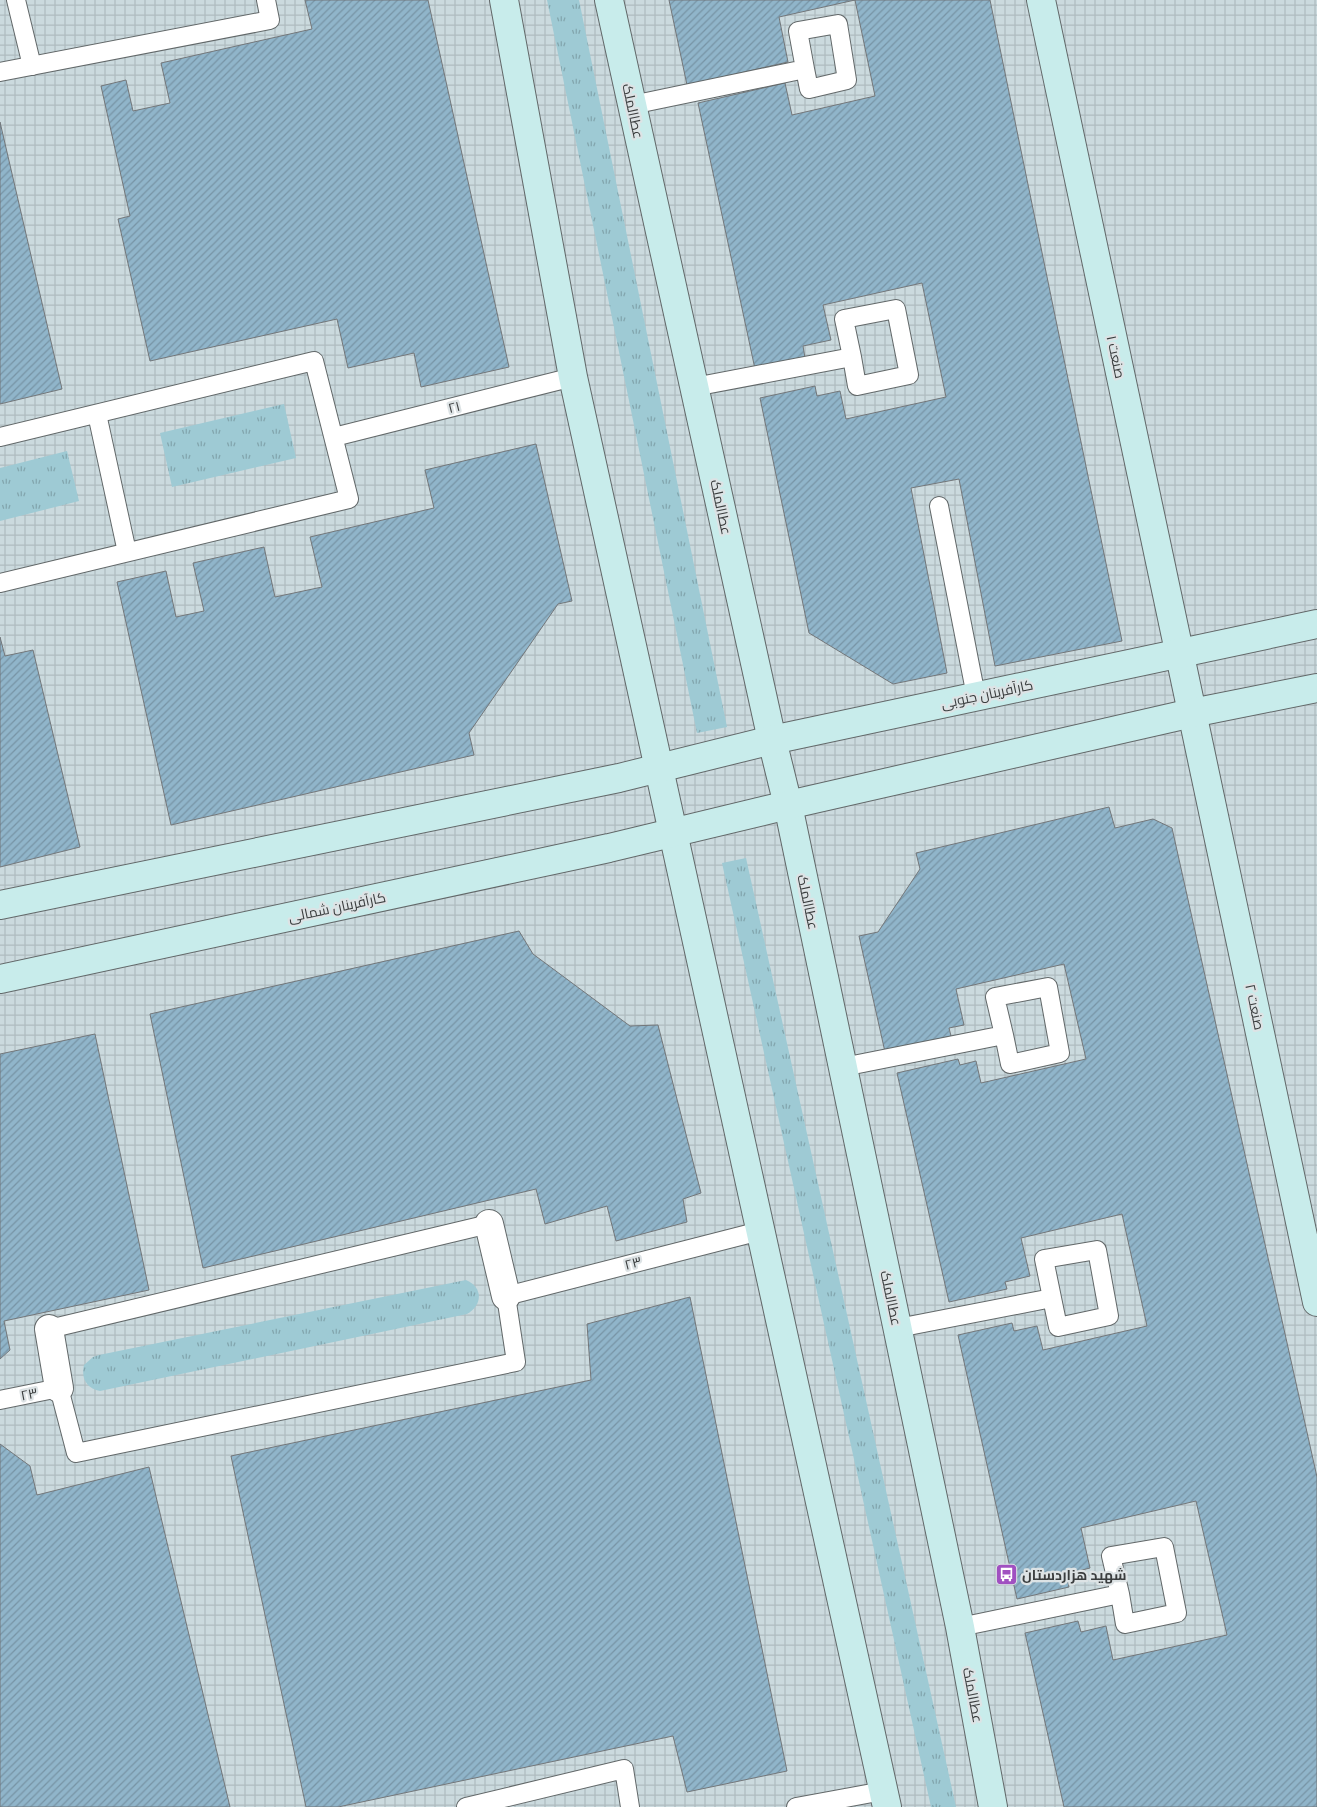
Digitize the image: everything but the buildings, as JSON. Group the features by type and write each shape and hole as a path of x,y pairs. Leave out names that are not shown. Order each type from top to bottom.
{"street":[{"path":"504,0 574,377 885,1799"},
{"name":"عطاالملک","path":"609,0 772,740 788,805 960,1627 993,1807"},
{"name":"صنعت ۱","path":"1041,0 1192,713"},
{"name":"کارآفرینان جنوبی","path":"659,768 772,740 1317,624"},
{"path":"673,832 1192,713 1317,688"},
{"name":"صنعت ۲","path":"1192,713 1317,1302"},
{"path":"0,906 619,778 659,768"},
{"name":"کارآفرینان شمالی","path":"0,979 600,850 673,832"},
{"path":"489,1224 506,1296"},
{"path":"50,1329 59,1388"}],"lane":[{"path":"16,0 32,66"},
{"path":"0,72 270,20 266,0"},
{"path":"632,105 805,70"},
{"path":"896,309 909,376 857,386 852,357 844,319 896,309"},
{"path":"694,388 852,357"},
{"path":"0,437 314,361 349,499 0,583"},
{"name":"۲۱","path":"334,437 574,377"},
{"path":"97,414 128,552"},
{"path":"939,506 976,696"},
{"path":"1048,987 1060,1053 1010,1064 1004,1035 995,997 1048,987"},
{"path":"843,1067 1004,1035"},
{"path":"50,1329 489,1224"},
{"name":"۲۳","path":"506,1296 760,1231"},
{"path":"1097,1250 1109,1316 1058,1327 1052,1298 1044,1260 1097,1250"},
{"path":"59,1388 76,1454 516,1362 506,1296"},
{"path":"898,1328 1052,1298"},
{"name":"۲۳","path":"0,1400 59,1388"},
{"path":"1164,1547 1177,1613 1125,1624 1120,1594 1111,1556 1164,1547"},
{"path":"960,1627 1120,1594"},
{"path":"466,1807 624,1769 630,1807"},
{"path":"796,1807 885,1799"}],"shaded area":[{"path":"0,0 1317,0 1317,1807 0,1807"}],"green space":[{"path":"547,0 579,0 727,727 697,733"},
{"path":"284,404 296,458 172,487 160,433"},
{"path":"67,451 79,501 0,521 0,468"},
{"path":"746,858 956,1807 931,1807 722,863"},
{"path":"466,1280 476,1287 479,1296 476,1306 467,1314 100,1391 91,1388 84,1378 84,1365 93,1357 99,1355"}],"place":[{"name":"شهید هزاردستان","path":"1006,1575"}]}
